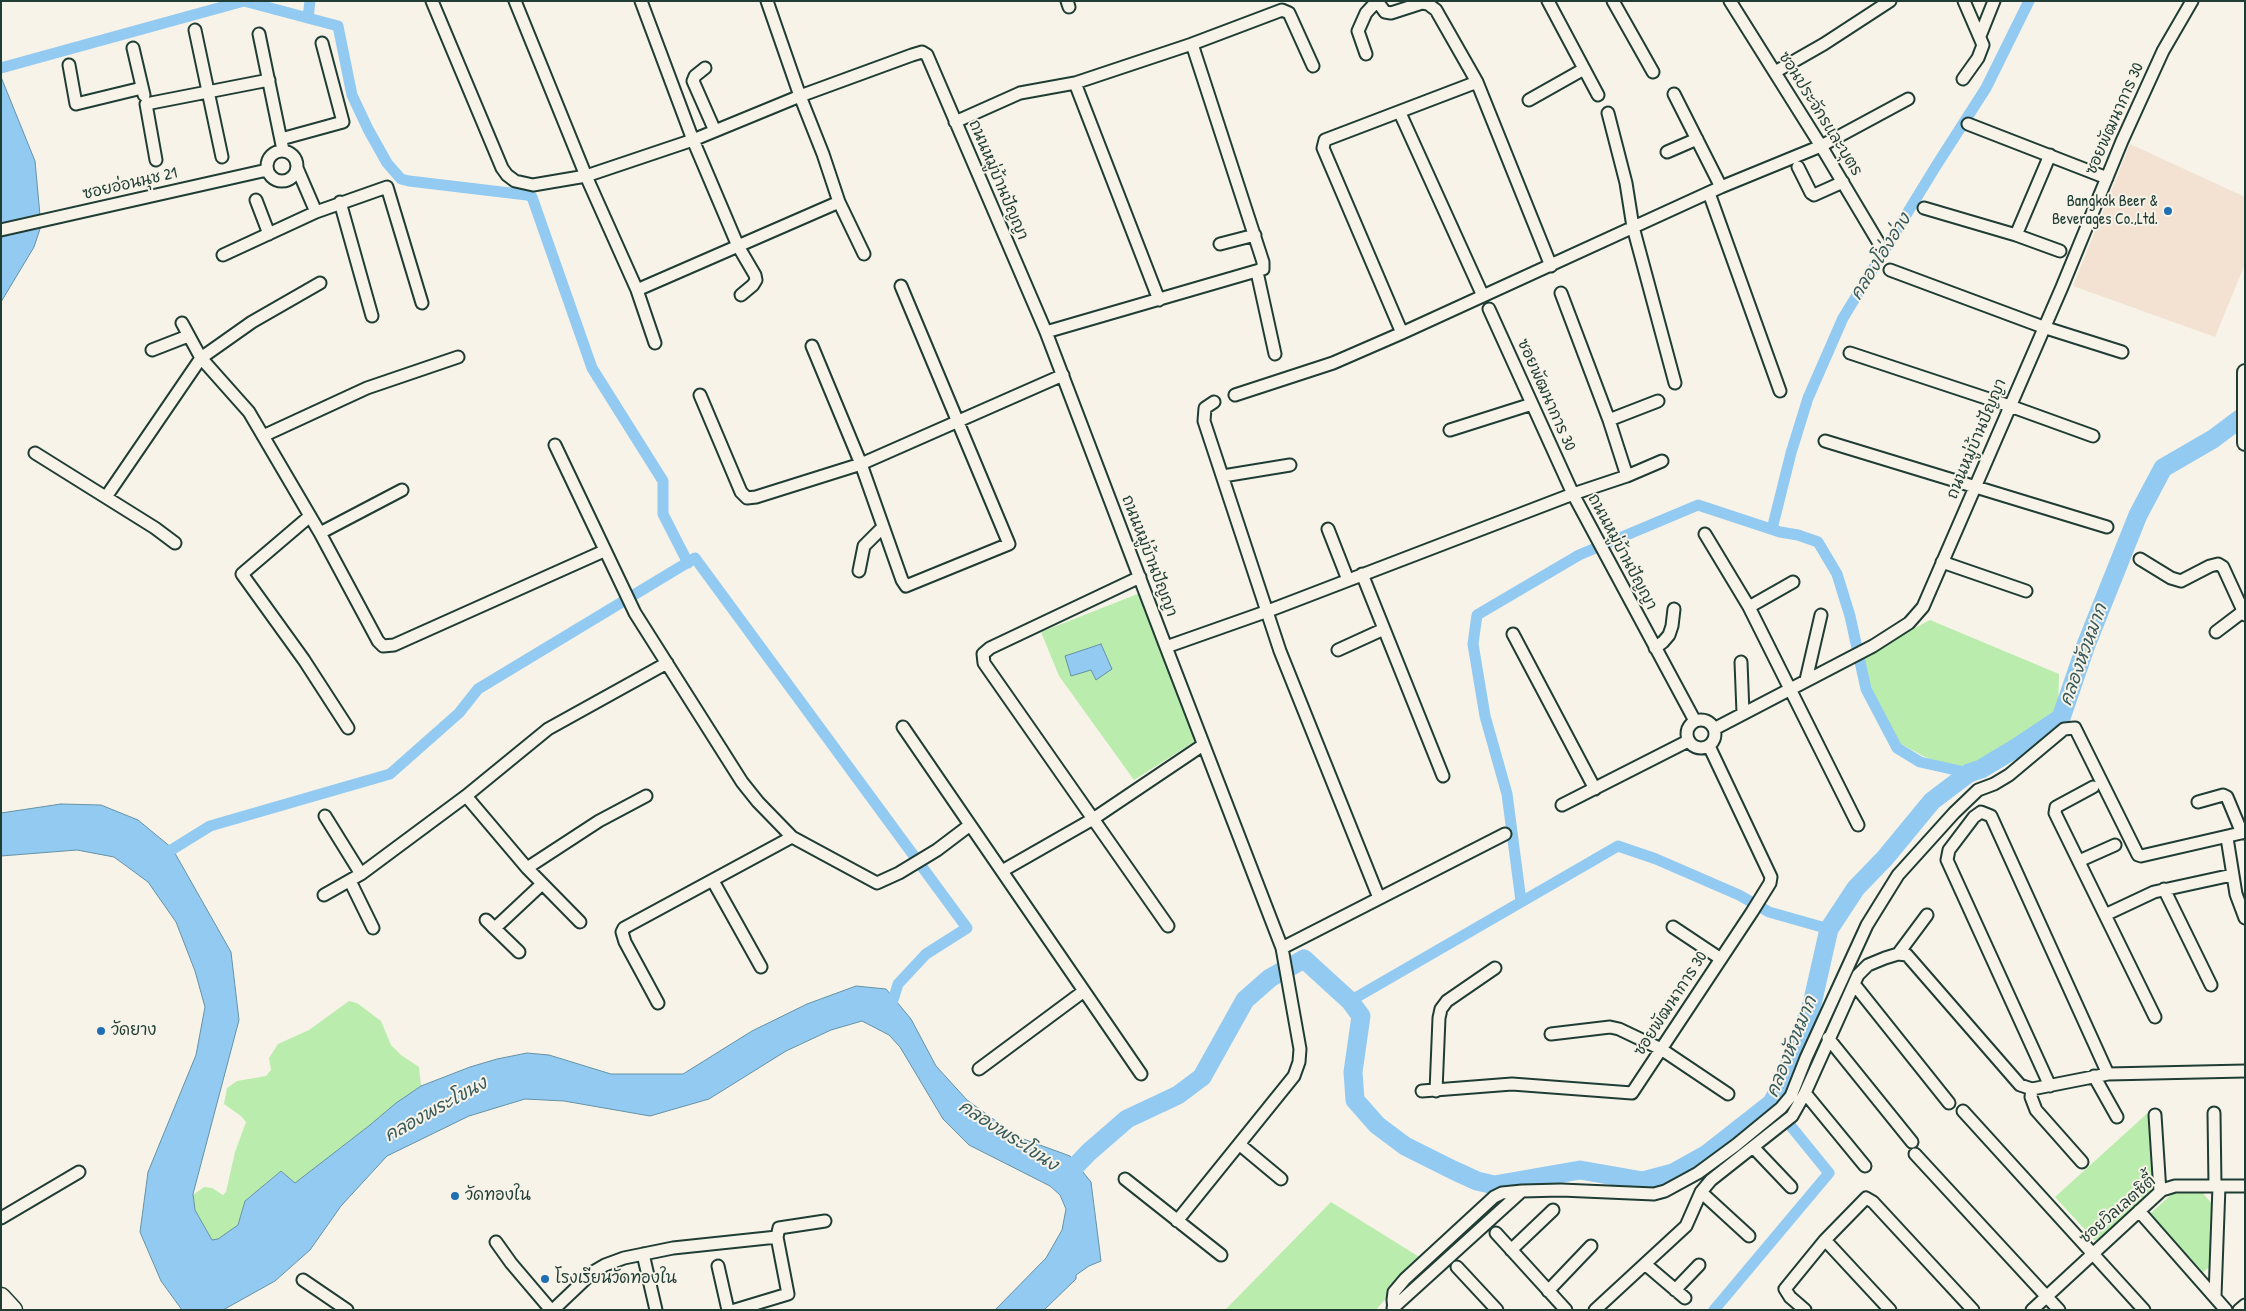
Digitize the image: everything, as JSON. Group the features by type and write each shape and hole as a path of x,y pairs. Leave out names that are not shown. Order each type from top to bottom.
{"main road":[{"path":"1,1297 13,1310"}],"street":[{"path":"432,1 502,168 515,181 533,185 586,176 693,140 800,96"},
{"path":"515,1 586,176 637,290 655,344"},
{"path":"641,1 693,140 738,246 756,280 740,295"},
{"path":"766,1 839,202 864,254"},
{"path":"1366,54 1358,31 1366,12 1377,1 1385,12 1391,13 1422,3 1428,4 1436,10 1452,35 1477,82 1551,266"},
{"path":"1548,1 1598,95"},
{"path":"1613,1 1653,72"},
{"name":"ซอนประจักรและบุตร","path":"1730,1 1821,146 1880,245"},
{"path":"1775,72 1824,44 1890,1"},
{"path":"1963,79 1982,51 1983,45 1964,1"},
{"path":"1980,36 1994,1"},
{"name":"ซอยพัฒนาการ 30","path":"2076,254 2107,178 2164,51 2192,1"},
{"path":"956,122 1020,93 1075,83 1192,44 1282,10 1289,13 1313,66"},
{"path":"195,30 222,157"},
{"path":"260,34 282,145 295,158 297,168 316,212"},
{"path":"297,168 292,177 282,181 273,178 267,170 267,160 282,145 343,122 322,43"},
{"path":"1046,332 1256,272 1263,268 1263,262 1192,44"},
{"path":"133,48 156,160"},
{"name":"ถนนหมู่บ้านปัญญา","path":"800,96 922,52 927,55 1046,332 1166,647 1268,611 1573,494 1695,721"},
{"path":"69,65 76,104 142,88"},
{"path":"705,68 695,76 693,81 715,131"},
{"path":"1529,100 1584,68"},
{"path":"146,104 269,80"},
{"path":"1402,333 1323,148 1325,140 1400,113 1477,82"},
{"path":"1075,83 1159,300"},
{"path":"1674,94 1721,187"},
{"path":"1235,395 1333,363 1402,333 1721,187 1821,146 1908,99"},
{"path":"1400,113 1483,296"},
{"path":"1608,113 1626,183 1633,227 1675,383"},
{"path":"1968,124 2107,178"},
{"path":"1667,152 1696,138"},
{"path":"2016,235 2050,155"},
{"path":"1798,167 1811,193 1814,195 1842,182"},
{"name":"ซอยอ่อนนุช 21","path":"1,230 267,170"},
{"path":"223,255 340,202 387,187 422,303"},
{"path":"1709,193 1780,391"},
{"path":"256,200 269,234"},
{"path":"340,202 372,316"},
{"path":"637,290 839,202"},
{"path":"1924,208 2016,235 2060,251"},
{"path":"1220,244 1254,235"},
{"name":"ถนนหมู่บ้านปัญญา","path":"1714,730 1873,646 1909,623 1923,608 2076,254"},
{"path":"1890,270 2043,327 2122,352"},
{"path":"1256,272 1275,354"},
{"path":"106,497 201,358 252,322 320,283"},
{"path":"812,346 860,464 902,580 906,586 1008,544 901,286"},
{"path":"1561,293 1609,420 1627,476"},
{"name":"ซอยพัฒนาการ 30","path":"1489,309 1573,494"},
{"path":"182,323 201,358 249,412 320,533 378,641 385,646 394,645 604,551"},
{"path":"152,350 188,336"},
{"path":"1850,353 2010,406 2093,436"},
{"path":"262,436 367,388 458,357"},
{"path":"2244,373 2245,443"},
{"path":"700,395 741,492 747,498 756,497 860,464 1063,375"},
{"path":"1609,420 1658,401"},
{"path":"1214,402 1204,408 1204,421 1280,651 1379,898"},
{"path":"1450,430 1532,404"},
{"path":"1825,441 2107,527"},
{"path":"555,445 635,614 742,782 758,802 792,837 872,882 883,882 937,850 970,825"},
{"path":"34,453 176,543"},
{"path":"1573,494 1627,476 1662,461"},
{"path":"1223,476 1290,465"},
{"path":"320,533 402,490"},
{"path":"310,516 242,574 304,660 348,728"},
{"path":"859,571 864,546 883,527"},
{"path":"1328,528 1348,580"},
{"path":"1705,534 1749,607 1858,825"},
{"path":"2140,558 2171,578 2181,582 2210,566 2218,564 2223,567 2244,612 2216,632"},
{"path":"1942,562 2026,592"},
{"path":"1362,574 1443,776"},
{"path":"1140,577 990,648 984,654 984,664 1168,926"},
{"path":"1749,607 1793,582"},
{"path":"1655,648 1669,635 1674,609"},
{"path":"1806,680 1821,615"},
{"path":"1338,650 1384,629"},
{"path":"1513,634 1595,789"},
{"path":"1166,647 1282,948 1286,961 1300,1049 1299,1062 1294,1076 1177,1221"},
{"path":"1741,662 1743,713"},
{"path":"324,895 361,874 466,796 548,729 667,663"},
{"path":"1704,720 1714,730 1714,739 1709,746 1700,748 1688,741 1686,732 1695,721 1704,720"},
{"path":"903,727 1141,1074"},
{"path":"1393,1309 1522,1191 1561,1190 1654,1194 1665,1191 1698,1173 1781,1108 1791,1096 1806,1058 1867,925 1898,876 1944,823 1978,790 1994,784 2009,775 2064,729 2075,728 2138,855 2141,856 2227,838 2243,833 2227,797 2223,795 2198,802"},
{"path":"1562,805 1688,741"},
{"path":"1002,871 1093,819 1204,744"},
{"name":"ซอยพัฒนาการ 30","path":"1422,1091 1512,1084 1632,1093 1770,883 1770,871 1709,746"},
{"path":"2093,787 2056,807 2054,810 2155,1017"},
{"path":"466,796 527,868 580,922"},
{"path":"527,868 599,821 646,796"},
{"path":"2050,1086 1947,860 1949,850 1974,817 1981,812 1990,816 2108,1074"},
{"path":"325,816 361,874"},
{"path":"1282,948 1505,834"},
{"path":"658,1003 625,942 623,930 792,837"},
{"path":"2227,838 2236,894 2245,918"},
{"path":"2079,861 2115,845"},
{"path":"2105,915 2148,894 2232,875"},
{"path":"350,881 372,928"},
{"path":"713,881 761,967"},
{"path":"495,928 542,884"},
{"path":"2164,889 2211,984"},
{"path":"1898,954 1927,915"},
{"path":"486,920 519,952"},
{"path":"1673,927 1721,959"},
{"path":"1601,1308 1686,1226 1701,1192 1711,1180 1792,1116 1805,1093 1858,974 1868,965 1898,954 1908,955 2020,1085 2032,1089 2108,1074 2245,1071"},
{"path":"1436,1090 1441,1009 1447,1001 1495,968"},
{"path":"1854,984 1949,1103"},
{"path":"979,1068 1084,991"},
{"path":"1551,1034 1610,1027 1619,1029 1661,1049 1728,1094"},
{"path":"1828,1038 1914,1148 2059,1310"},
{"path":"2094,1076 2116,1117"},
{"path":"2032,1089 2031,1097 2036,1110 2082,1162"},
{"path":"1805,1093 1864,1166"},
{"path":"1963,1111 2144,1310"},
{"path":"2155,1114 2160,1192"},
{"path":"2214,1114 2217,1186 2215,1296"},
{"path":"1239,1144 1281,1179"},
{"path":"1753,1147 1791,1187"},
{"path":"1,1218 79,1172"},
{"path":"1125,1179 1220,1255"},
{"name":"ซอยวิลเลตซิตี้","path":"2032,1310 2160,1192 2175,1186 2245,1186"},
{"path":"1701,1192 1749,1236"},
{"path":"1805,1310 1790,1297 1785,1289 1826,1240 1866,1198 1873,1202 1973,1310"},
{"path":"1511,1250 1553,1210"},
{"path":"2139,1211 2226,1310"},
{"path":"735,1310 788,1294 777,1237 781,1226 825,1221"},
{"path":"1496,1233 1566,1310"},
{"path":"496,1242 511,1263 552,1310 593,1272 605,1265 642,1254 673,1248 777,1237"},
{"path":"1826,1240 1890,1310"},
{"path":"1548,1291 1591,1246"},
{"path":"642,1254 656,1310"},
{"path":"1645,1264 1680,1294 1699,1265"},
{"path":"718,1266 728,1310"},
{"path":"1457,1267 1497,1310"},
{"path":"303,1280 347,1310"},
{"path":"2239,1310 2245,1305"}],"shaded area":[{"path":"2130,144 2245,197 2245,264 2215,337 2073,286"}],"green space":[{"path":"1140,593 1197,740 1134,780 1059,676 1041,632"},
{"path":"1930,620 2059,674 2058,712 2016,748 1963,772 1923,756 1892,739 1859,658"},
{"path":"349,1001 357,1003 381,1021 391,1045 401,1055 419,1067 421,1086 396,1103 295,1183 281,1171 245,1201 238,1225 218,1239 212,1240 195,1210 193,1195 204,1187 212,1188 223,1195 226,1192 235,1152 246,1122 224,1104 227,1088 237,1081 266,1076 271,1070 269,1058 278,1044 309,1030"},
{"path":"2151,1110 2156,1191 2100,1246 2055,1197"},
{"path":"2175,1191 2201,1191 2212,1204 2212,1265 2203,1272 2150,1214"},
{"path":"1331,1202 1421,1258 1376,1310 1225,1310"}],"water":[{"path":"1,77 35,161 41,226 34,247 1,302"},
{"path":"1101,644 1112,669 1096,680 1091,670 1071,676 1065,656"},
{"name":"คลองพระโขนง","path":"61,804 101,805 138,820 172,848 231,952 239,1020 193,1194 195,1210 212,1240 218,1239 238,1225 245,1201 281,1171 295,1183 396,1103 421,1086 470,1067 527,1053 549,1055 611,1074 683,1074 752,1031 807,1004 856,986 886,989 911,1019 936,1066 967,1100 1018,1137 1070,1156 1091,1182 1101,1261 1089,1266 1076,1275 1076,1279 1044,1310 995,1310 1046,1258 1062,1230 1066,1209 1060,1195 1050,1186 969,1145 943,1119 900,1047 889,1035 862,1021 831,1030 786,1051 709,1099 650,1116 564,1101 525,1099 469,1116 387,1156 341,1206 310,1250 275,1281 223,1310 182,1310 161,1281 140,1232 148,1172 196,1055 205,1007 195,971 176,922 148,882 114,857 77,850 1,856 1,813"}],"waterway":[{"path":"1,68 244,1 338,26 352,95 387,163 401,179 532,197 592,368 663,481 663,514 688,563"},
{"path":"308,18 310,1"},
{"name":"คลองโอ่งอ่าง","path":"1772,529 1791,453 1808,398 1843,318 1986,88 2029,1"},
{"name":"คลองหัวหมาก","path":"1067,1175 1089,1152 1127,1119 1178,1095 1202,1077 1245,1000 1270,978 1304,959 1350,1001 1361,1016 1353,1072 1355,1100 1377,1125 1405,1146 1453,1170 1477,1181 1494,1185 1580,1170 1643,1181 1673,1173 1707,1154 1772,1103 1783,1082 1812,1004 1829,929 1856,888 1885,858 1932,801 1969,773 1981,769 2061,718 2086,645 2138,515 2163,468 2213,439 2245,415"},
{"path":"1521,901 1507,794 1485,716 1473,644 1477,615 1579,555 1698,505 1780,532 1798,535 1818,542 1837,574 1850,616 1866,689 1897,748 1920,762 1969,773"},
{"path":"160,857 210,826 390,774 459,713 478,689 695,558 967,928 926,954 898,984 890,1010"},
{"path":"1350,1001 1618,846 1656,859 1739,895 1769,912 1829,929"},
{"path":"1714,1310 1829,1173 1772,1103"}],"place":[{"name":"Bangkok Beer & Beverages Co.,Ltd.","path":"2168,211"},
{"name":"วัดยาง","path":"101,1031"},
{"name":"วัดทองใน","path":"455,1196"},
{"name":"โรงเรียนวัดทองใน","path":"545,1279"}]}
